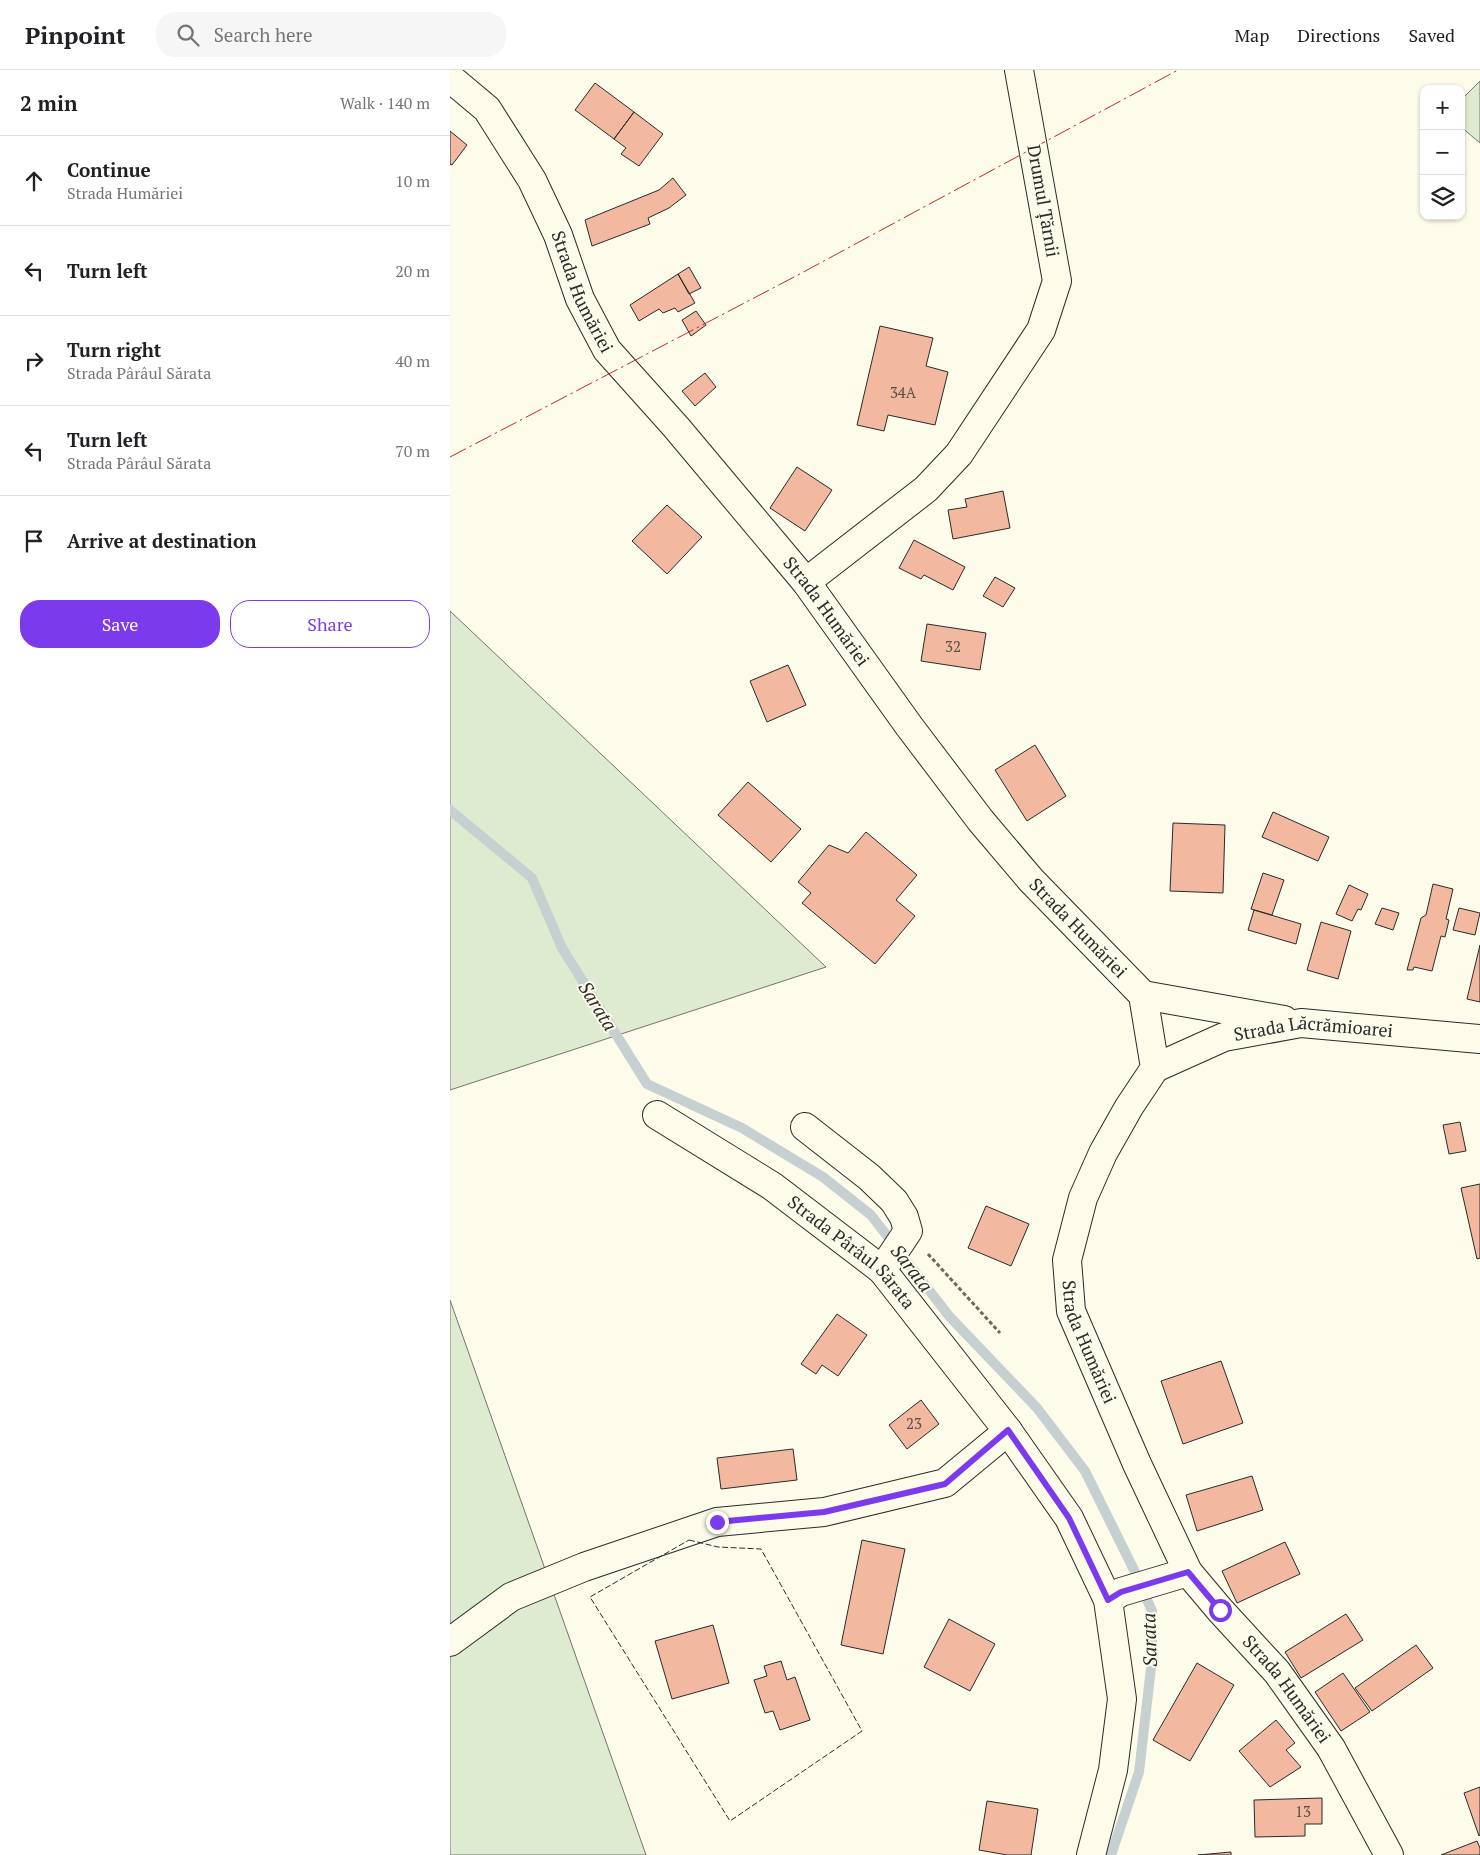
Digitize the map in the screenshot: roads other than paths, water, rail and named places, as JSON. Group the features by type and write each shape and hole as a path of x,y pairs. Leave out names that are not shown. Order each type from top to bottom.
{"street":[{"name":"Drumul Țărnii","path":"806,582 926,489 960,454 1041,330 1057,281 1019,70"},
{"name":"Strada Humăriei","path":"450,78 487,109 532,180 558,235 580,299 607,350 676,427 806,582 980,821 1030,880 1143,995"},
{"path":"1155,1068 1143,995 1301,1023"},
{"name":"Strada Lăcrămioarei","path":"1155,1068 1224,1037 1301,1023 1480,1039"},
{"name":"Strada Humăriei","path":"1155,1068 1129,1106 1103,1153 1084,1198 1067,1260 1071,1311 1137,1464 1188,1572 1220,1610 1278,1672 1331,1748 1389,1855"},
{"name":"Strada Pârâul Sărata","path":"657,1115 772,1186 885,1266 1008,1430 1069,1518 1115,1596 1122,1699 1113,1770 1091,1855"},
{"path":"805,1127 869,1178 894,1201 904,1217 907,1233 885,1266"},
{"path":"450,1642 511,1597 584,1567 717,1522 824,1512 945,1484 1008,1430"},
{"path":"1115,1596 1188,1572"}],"waterway":[{"name":"Sarata","path":"450,810 532,878 562,948 647,1084 742,1128 823,1177 871,1215 949,1316 1037,1408 1085,1471 1152,1611 1152,1659 1139,1772 1111,1855"}]}
